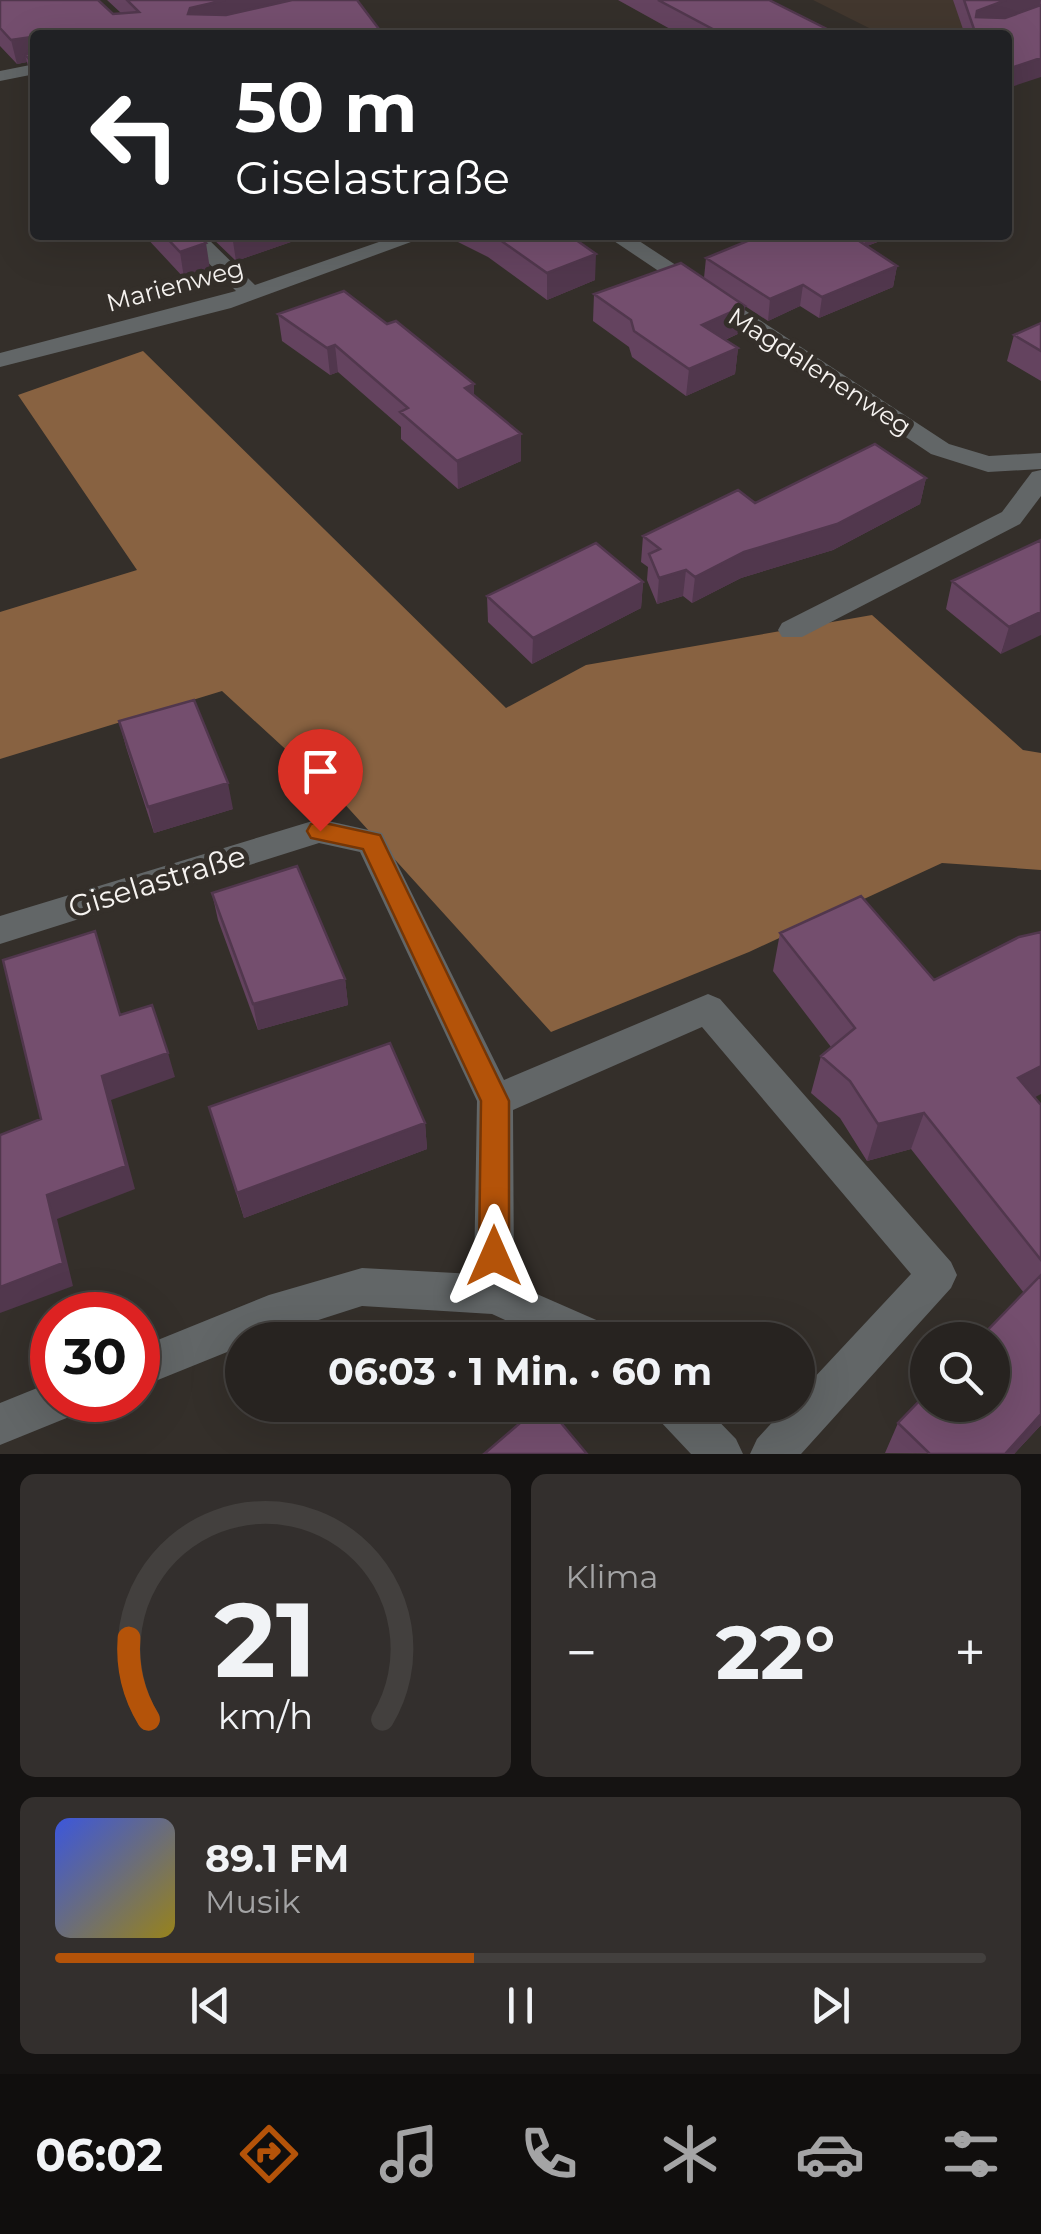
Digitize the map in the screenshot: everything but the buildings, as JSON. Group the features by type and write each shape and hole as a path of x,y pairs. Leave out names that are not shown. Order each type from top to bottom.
{"street":[{"path":"0,76 30,70"},
{"path":"197,240 252,294"},
{"name":"Marienweg","path":"0,360 252,294 405,240"},
{"name":"Magdalenenweg","path":"624,240 940,449 988,464 1041,461"},
{"path":"792,630 1011,518 1041,478"},
{"name":"Giselastraße","path":"0,930 320,831 371,842 495,1101 494,1295"},
{"path":"495,1101 708,1009 937,1275 772,1454"},
{"path":"160,1359 268,1315 362,1287 494,1295 555,1322"},
{"path":"0,1424 30,1412"},
{"path":"691,1422 722,1454"}],"shaded area":[{"path":"813,0 1041,0 959,30 873,30"},
{"path":"143,351 506,708 586,665 872,615 1023,750 1041,753 1041,870 942,863 749,952 551,1032 341,800 222,691 0,759 0,612 137,570 18,395"}],"route":[{"path":"320,831 371,842 495,1101 494,1256"}]}
